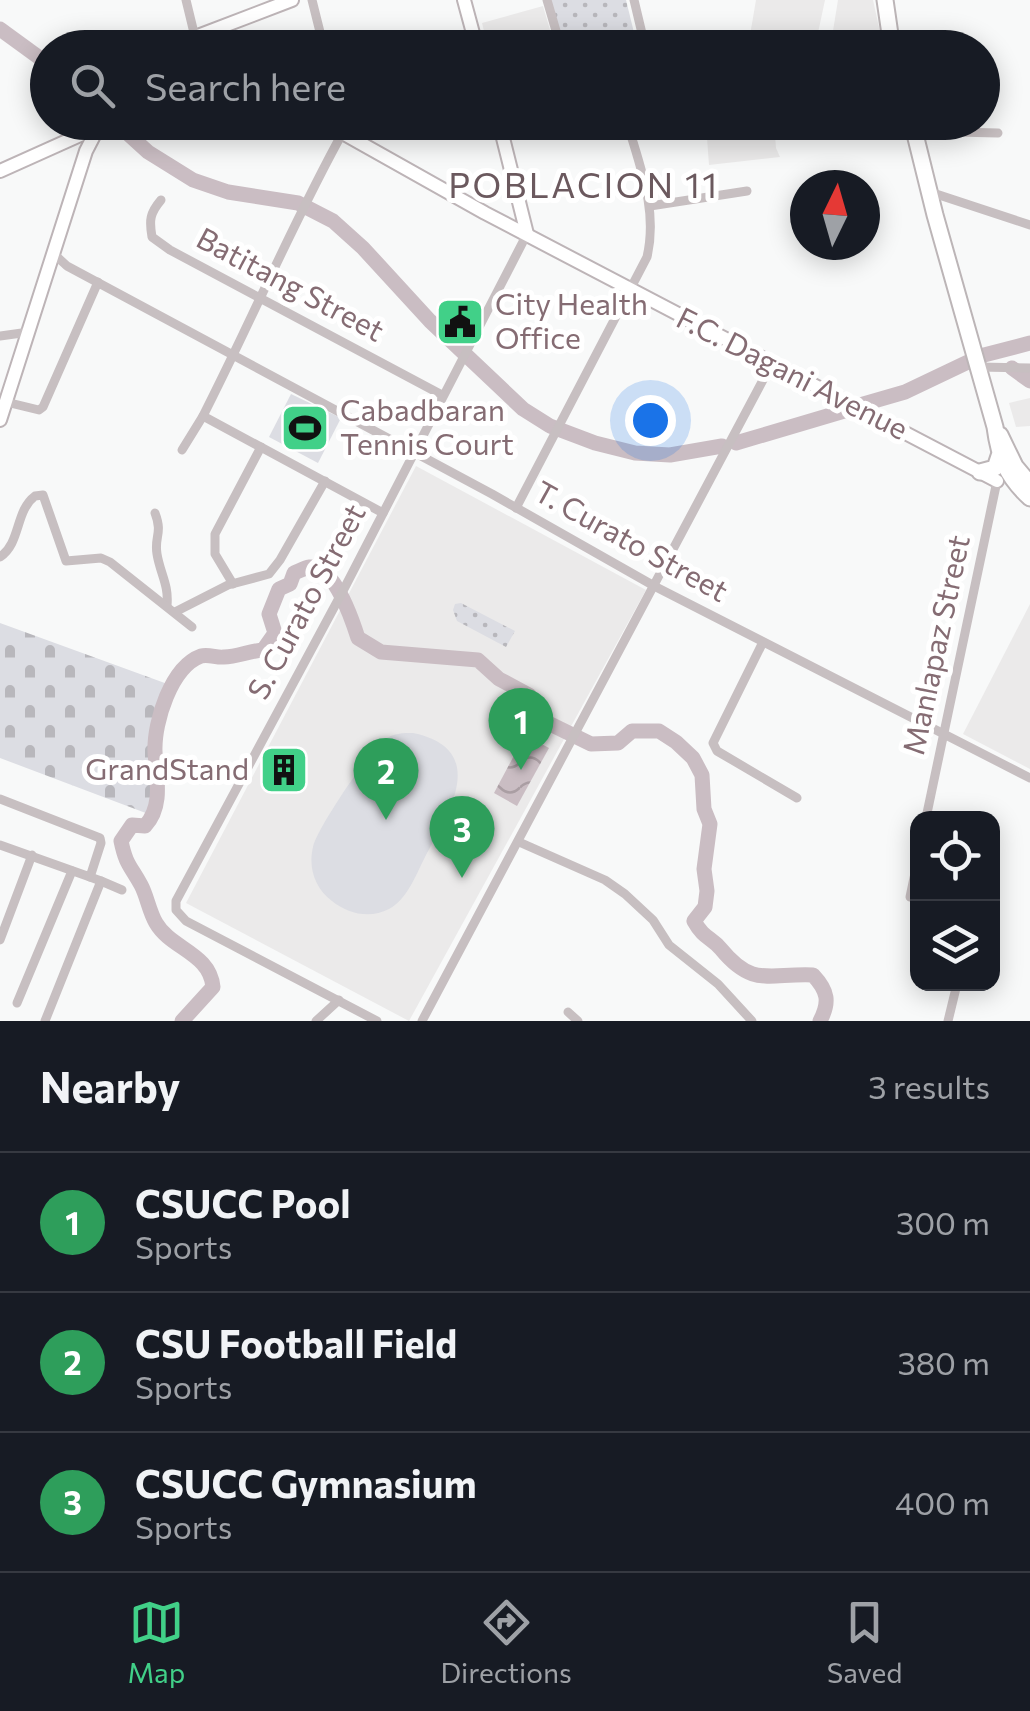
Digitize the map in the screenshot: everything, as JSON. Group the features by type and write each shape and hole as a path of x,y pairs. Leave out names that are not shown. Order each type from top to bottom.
{"highway":[{"path":"884,0 889,30"},
{"path":"917,140 995,428 995,468 980,472"},
{"path":"995,428 1015,466 1030,484"},
{"path":"998,456 1015,484 1030,499"},
{"path":"997,482 1030,499"}],"street":[{"path":"186,0 191,30"},
{"path":"224,30 292,0"},
{"path":"312,0 320,30"},
{"path":"464,0 472,30"},
{"path":"547,0 555,30"},
{"path":"634,0 642,30"},
{"path":"0,171 71,140"},
{"path":"0,420 92,140"},
{"path":"182,450 204,416 263,298 336,140"},
{"name":"F.C. Dagani Avenue","path":"364,140 485,213 997,482"},
{"path":"502,140 527,234"},
{"path":"516,508 632,291 651,242 650,206 633,140"},
{"path":"67,142 79,147 83,161"},
{"path":"650,206 746,191"},
{"path":"930,192 1030,225"},
{"path":"485,213 500,211 515,196"},
{"name":"Batitang Street","path":"161,200 151,211 152,237 170,250 442,395"},
{"name":"S. Curato Street","path":"339,1000 186,921 176,910 183,885 345,588 527,234"},
{"name":"T. Curato Street","path":"53,261 234,355 656,586 1030,778"},
{"path":"6,402 39,410 43,407 98,282"},
{"path":"0,336 29,332"},
{"path":"422,1021 772,365"},
{"path":"978,367 1030,368"},
{"path":"204,416 382,513"},
{"path":"233,584 215,554 215,534 262,447"},
{"path":"171,608 268,574 280,560 325,480"},
{"name":"Manlapaz Street","path":"927,811 997,482"},
{"path":"0,558 6,554 28,501 43,495 66,560 106,559 192,627"},
{"path":"155,513 160,529 156,548 171,608"},
{"path":"763,642 713,744 717,752 797,798"},
{"path":"0,799 100,838 102,844 90,877"},
{"path":"519,842 605,880 625,894 652,920 669,945 718,984 752,1021"},
{"path":"0,845 122,890"},
{"path":"0,940 32,855"},
{"path":"17,1002 72,871"},
{"path":"45,1021 101,881"},
{"path":"948,1021 955,991"},
{"path":"316,1021 339,1000 377,1021"},
{"path":"568,1012 578,1021"}],"shaded area":[{"path":"756,0 825,0 819,30 751,30"},
{"path":"838,0 873,0 880,30 833,30"},
{"path":"543,6 550,30 484,30 482,23"},
{"path":"707,140 775,140 780,157 709,165"},
{"path":"1030,398 1030,426 1016,427 1009,403"},
{"path":"416,466 646,590 409,1021 186,903"},
{"path":"1030,604 1030,769 963,734"}],"green space":[{"path":"551,0 626,0 633,30 559,30"},
{"name":"Cabadbaran Tennis Court","path":"291,394 341,418 318,463 269,437"},
{"path":"461,603 515,631 506,647 457,621 453,610 455,604"},
{"path":"0,623 173,686 154,717 151,749 157,783 151,815 0,758"},
{"path":"413,733 436,741 450,753 457,767 453,801 402,899 382,912 352,912 332,901 317,884 311,862 316,838 377,747 391,736"}],"water":[{"path":"525,735 549,748 517,806 494,793"}],"waterway":[{"path":"0,29 30,51"},
{"path":"135,140 193,180 228,192 298,203 333,221 523,409 550,426 635,453 670,455 722,446"},
{"path":"984,355 1030,343"},
{"path":"860,405 905,392 968,362"},
{"path":"1012,368 1030,381"},
{"path":"736,443 851,409"},
{"path":"182,1021 213,987 210,976 198,959 156,923 121,841 132,825 145,826 155,809 158,725 166,697 181,671 201,656 229,657 263,650 275,633 269,614 279,589 290,584 294,573 310,567 319,569 334,584 358,638 381,652 478,660 499,679 529,695 542,720 591,744 618,743 632,731 659,731 676,742 693,758 702,775 704,809 710,824 704,869 705,907 694,921 732,961 753,974 813,975 826,997 820,1021"}],"place":[{"name":"City Health Office","path":"460,322"},
{"name":"Cabadbaran Tennis Court","path":"305,428"},
{"name":"GrandStand","path":"284,770"},
{"name":"CSUCC Pool","path":"521,770"},
{"name":"CSU Football Field","path":"386,820"},
{"name":"CSUCC Gymnasium","path":"462,878"}],"district":[{"name":"POBLACION 11","path":"584,186"}]}
